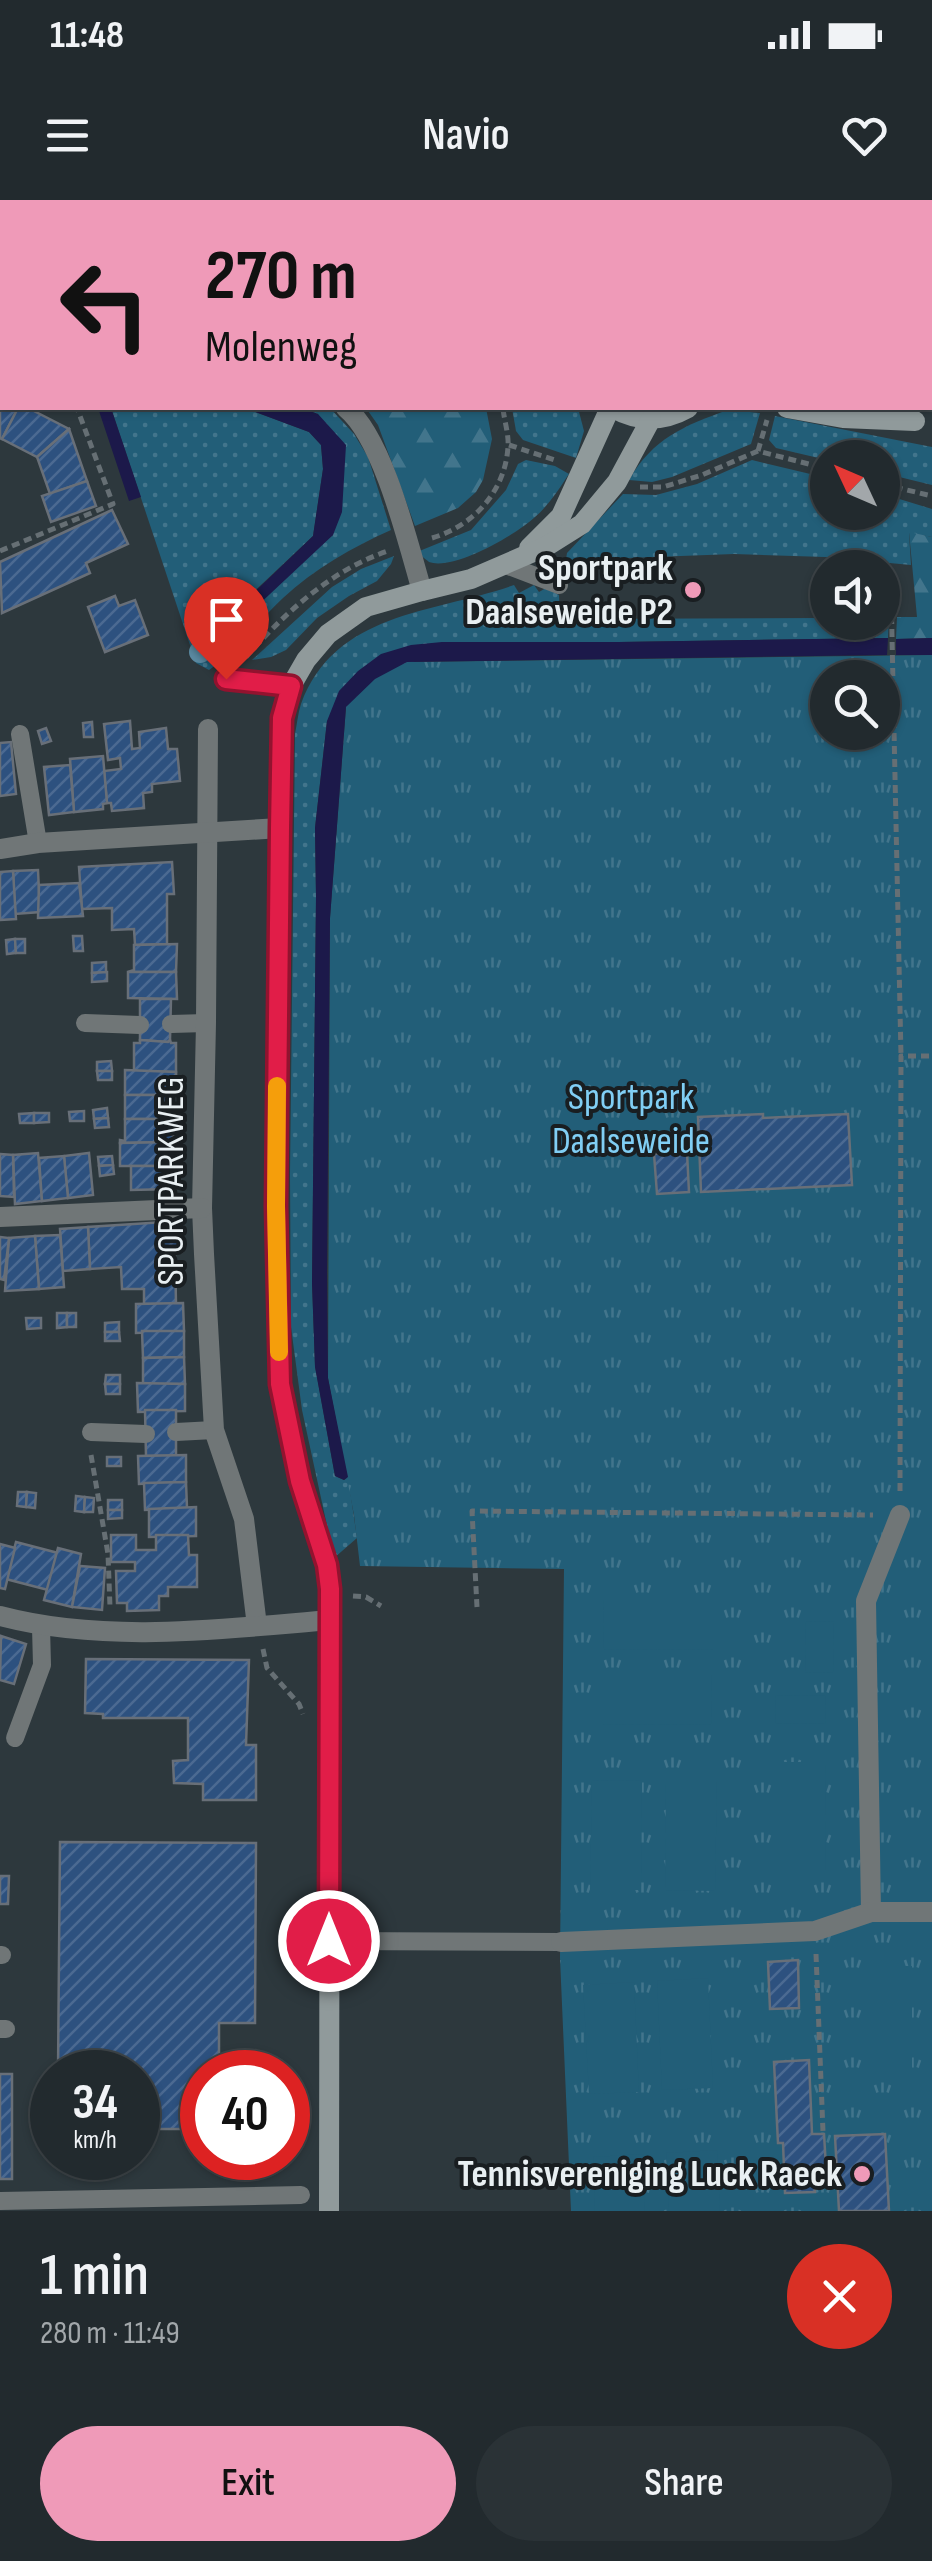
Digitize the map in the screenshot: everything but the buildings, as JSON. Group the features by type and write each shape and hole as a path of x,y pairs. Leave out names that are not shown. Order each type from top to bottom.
{"street":[{"path":"349,410 374,443 422,590"},
{"path":"513,561 561,516 611,410"},
{"path":"617,410 650,419 684,410"},
{"path":"798,410 843,418 923,423"},
{"path":"887,410 923,423"},
{"path":"329,2211 330,1589 327,1565 300,1481 280,1384 276,1206 282,718 291,686 306,660 328,634 366,607 471,579 548,546 582,524 616,482 650,419"},
{"path":"226,679 291,686"},
{"name":"SPORTPARKWEG","path":"208,728 202,1208 214,1430 244,1519 257,1626"},
{"path":"0,849 38,843 280,828"},
{"path":"0,1217 202,1208"},
{"path":"871,1912 866,1601 900,1515"},
{"path":"0,1616 41,1627 161,1632 330,1620"},
{"path":"561,1942 815,1931 871,1912 932,1912"}],"lane":[{"path":"513,561 559,585"},
{"path":"20,734 38,843"},
{"path":"85,1023 140,1024"},
{"path":"170,1024 206,1023"},
{"path":"176,1432 214,1430"},
{"path":"90,1440 146,1434"},
{"path":"15,1738 42,1664 41,1627"},
{"path":"329,1941 561,1942"},
{"path":"0,2201 301,2196"}],"path":[{"path":"0,551 113,504 78,410"},
{"path":"226,679 257,644 318,588 375,556 447,534 465,525 483,508 502,478 508,445 503,410"},
{"path":"758,451 769,410"},
{"path":"508,445 583,470"},
{"path":"616,482 663,487 758,451 810,464"},
{"path":"900,488 932,496"},
{"path":"477,1606 472,1511 900,1515 902,1056 892,640"},
{"path":"902,1056 932,1056"},
{"path":"90,1440 108,1554 111,1630"},
{"path":"257,1626 268,1668 299,1704 305,1717"},
{"path":"815,1931 824,2132"}],"green space":[{"path":"112,410 250,410 309,432 321,445 323,469 313,536 245,600 333,535 318,414 307,410 332,410 368,457 391,530 348,551 308,578 209,670 196,663"},
{"path":"367,410 486,410 492,439 483,480 476,492 458,508 415,526 378,425"},
{"path":"512,410 579,410 584,431 576,458 523,440 516,431"},
{"path":"728,410 760,413 751,444 672,477 652,482 629,480 648,454 671,435"},
{"path":"775,416 897,440 810,440 810,456 776,448 769,440"},
{"path":"900,441 932,447 932,485 900,477"},
{"path":"526,460 555,466 569,474 535,517 500,541 454,561 429,562 417,552 471,530 506,490 518,464"},
{"path":"752,460 810,474 810,530 900,530 900,499 932,509 932,537 909,533 911,565 900,564 900,550 810,550 810,557 734,554 600,559 571,572 565,566 567,553 623,494 656,495 697,484"},
{"path":"909,532 932,537 932,638 900,639 900,617 917,617"},
{"path":"394,556 377,581 317,618 286,650 252,660 332,587 361,569"},
{"path":"514,585 519,593 534,585 539,592 546,588 559,595 560,619 810,618 810,639 442,642 327,721 315,828 315,1366 335,1476 344,1480 348,1477 357,1538 334,1558 302,1410 291,1327 295,734 301,704 317,673 338,650 391,620"},
{"name":"Sportpark Daalseweide","path":"932,655 932,2211 571,2211 560,1958 564,1569 360,1566 328,1378 330,918 346,707 375,679 407,662"},
{"path":"604,1599 713,1599 713,1650 603,1649"},
{"path":"806,1621 834,1622 833,1673 805,1672"},
{"path":"602,1674 712,1674 711,1725 602,1724"},
{"path":"776,1695 826,1696 825,1724 775,1723"},
{"path":"775,1762 825,1762 826,1872 775,1872"},
{"path":"592,1780 642,1781 641,1890 590,1890"},
{"path":"666,1781 717,1781 715,1891 665,1890"},
{"path":"862,1966 912,1966 912,2075 862,2075"},
{"path":"708,1978 713,2088 662,2090 657,1981"},
{"path":"634,1982 639,2092 589,2094 583,1985"},
{"path":"717,2150 720,2211 669,2211 666,2153"},
{"path":"643,2154 645,2211 595,2211 593,2157"}],"shaded area":[{"path":"99,410 112,410 141,497 129,501"},
{"path":"250,410 307,410 318,414 346,445 342,512 333,535 253,610 247,609 245,601 313,536 323,469 321,445 309,432"},
{"path":"932,638 932,655 896,655 896,640"},
{"path":"888,640 887,655 407,662 375,679 346,707 330,918 327,1273 328,1378 348,1477 344,1480 335,1476 315,1367 312,1283 315,828 327,721 339,691 358,671 381,654 411,645"}],"slow traffic":[{"path":"277,1086 279,1352"}],"place":[{"name":"Sportpark Daalseweide P2","path":"693,590"},
{"name":"Tennisvereniging Luck Raeck","path":"862,2174"}],"route":[{"path":"226,679 291,686 282,718 280,828 276,1206 280,1384 300,1481 327,1565 330,1589 329,1941"}]}
